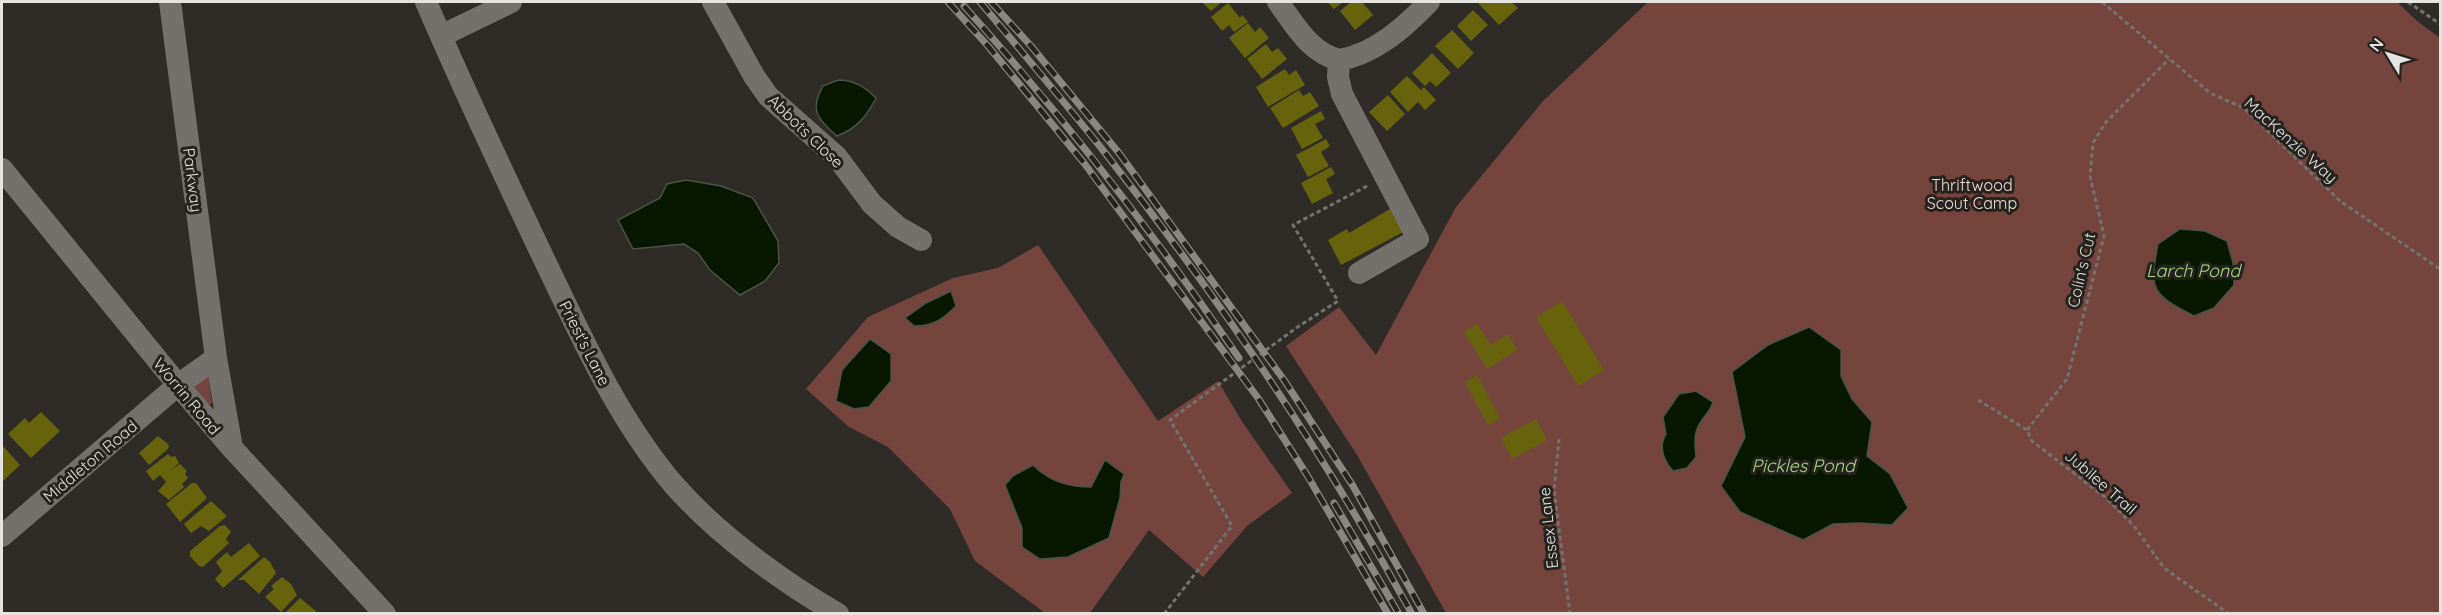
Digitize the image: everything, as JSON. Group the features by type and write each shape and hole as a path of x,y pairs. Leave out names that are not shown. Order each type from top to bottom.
{"street":[{"name":"Parkway","path":"170,2 216,358 232,448"},
{"name":"Priest's Lane","path":"426,2 516,203 628,424 675,486 703,515 779,575 838,614"},
{"path":"441,36 511,2"},
{"name":"Abbots Close","path":"713,2 754,76 768,96 837,157 872,204 898,227 921,240"},
{"path":"1278,2 1310,44 1324,56 1340,60 1353,58 1370,50 1398,30 1429,2"},
{"path":"1340,60 1338,77 1342,94 1418,238 1359,273"},
{"name":"Worrin Road","path":"2,169 178,386 385,614"},
{"path":"178,386 216,358"},
{"name":"Middleton Road","path":"2,536 178,386"}],"path":[{"name":"MacKenzie Way","path":"2102,2 2210,93 2244,108 2340,201 2440,269"},
{"path":"2408,2 2440,24"},
{"name":"Colin's Cut","path":"2027,430 2067,379 2104,236 2090,176 2093,143 2106,122 2169,59"},
{"path":"1164,614 1232,526 1170,420 1338,301 1293,225 1385,176"},
{"name":"Jubilee Trail","path":"1978,400 2027,430 2032,441 2106,498 2134,526 2164,568 2229,614"},
{"name":"Essex Lane","path":"1559,439 1554,490 1570,614"}],"green space":[{"name":"Thriftwood Scout Camp","path":"1648,2 2397,2 2440,38 2440,613 1446,613 1357,455 1286,346 1339,307 1376,355 1456,207 1543,101"},
{"path":"1038,245 1158,421 1218,381 1243,423 1292,493 1247,526 1203,577 1149,530 1090,613 1045,613 975,561 950,509 888,447 849,427 806,389 868,317 953,278 998,268"},
{"path":"208,377 212,403 210,405 193,389 194,382"}],"water":[{"path":"838,80 859,85 876,98 860,121 850,130 837,136 825,125 816,108 823,86"},
{"path":"686,180 721,186 753,198 778,241 779,263 765,281 740,295 710,270 698,253 684,244 633,249 618,220 660,198 667,184"},
{"name":"Larch Pond","path":"2180,229 2205,231 2227,241 2233,263 2234,285 2214,308 2194,316 2169,302 2162,296 2154,282 2158,244"},
{"path":"951,291 956,306 937,321 914,326 905,318 926,303"},
{"name":"Pickles Pond","path":"1809,327 1841,350 1841,376 1852,399 1872,422 1867,456 1890,474 1908,508 1892,525 1833,524 1803,540 1740,512 1721,486 1745,437 1732,372 1768,345"},
{"path":"870,339 891,354 891,381 869,407 854,409 836,401 842,370"},
{"path":"1696,391 1713,402 1696,431 1696,457 1687,468 1673,471 1662,449 1666,434 1663,417 1679,394"},
{"path":"1105,460 1124,474 1109,538 1068,557 1040,559 1022,547 1022,528 1005,485 1013,476 1033,465 1046,476 1060,482 1091,487"}],"building":[{"path":"1202,2 1222,2 1211,11"},
{"path":"1327,2 1343,2 1334,9"},
{"path":"1351,2 1362,2 1373,15 1355,30 1340,11"},
{"path":"1479,2 1511,2 1518,8 1499,25"},
{"path":"1228,3 1240,18 1242,15 1248,22 1234,32 1229,25 1222,31 1211,17"},
{"path":"1473,10 1488,25 1471,41 1457,26"},
{"path":"1248,23 1255,32 1260,27 1269,38 1245,58 1229,38"},
{"path":"1452,30 1474,53 1458,69 1435,46"},
{"path":"1266,44 1272,52 1278,48 1287,59 1262,79 1247,59"},
{"path":"1432,53 1451,73 1436,87 1430,81 1425,86 1412,73"},
{"path":"1285,69 1289,75 1296,70 1305,85 1268,107 1256,87"},
{"path":"1407,76 1421,90 1424,87 1436,100 1425,110 1418,102 1408,112 1390,92"},
{"path":"1299,90 1303,96 1310,92 1319,106 1283,128 1270,108"},
{"path":"1388,95 1405,114 1387,131 1369,112"},
{"path":"1321,111 1325,119 1315,124 1323,138 1302,149 1291,128"},
{"path":"1326,139 1330,146 1321,152 1329,166 1308,177 1296,155"},
{"path":"1331,167 1335,174 1326,179 1333,193 1312,204 1301,183"},
{"path":"1395,206 1407,230 1341,265 1328,240 1347,229 1349,233"},
{"path":"1562,301 1604,370 1578,386 1536,317"},
{"path":"1477,324 1491,345 1508,334 1517,350 1487,369 1464,332"},
{"path":"1477,375 1500,418 1488,425 1465,382"},
{"path":"41,412 60,431 31,458 8,434 25,418 29,423"},
{"path":"1536,419 1547,440 1512,459 1501,438"},
{"path":"158,436 169,445 168,449 149,465 139,453"},
{"path":"2,445 20,465 2,482"},
{"path":"168,454 171,457 175,456 179,463 170,471 180,464 187,471 185,474 188,478 182,484 184,487 169,500 158,491 166,482 160,475 153,481 146,471"},
{"path":"192,483 196,483 207,498 180,522 166,504"},
{"path":"211,501 227,516 209,531 201,526 191,533 184,524"},
{"path":"225,525 231,532 226,539 229,543 203,567 199,566 190,556 190,551 220,526"},
{"path":"249,543 260,556 223,588 215,579 222,571 216,562 227,552 231,557"},
{"path":"264,557 276,573 259,594 244,580 238,580"},
{"path":"282,577 291,584 297,595 281,612 265,597 274,589 271,586"},
{"path":"300,598 316,611 313,614 284,614"}],"railway":[{"path":"948,2 988,46 1084,163 1258,398 1307,475 1388,614"},
{"path":"980,2 1102,149 1227,317 1305,433 1412,614"},
{"path":"991,2 1031,46 1119,153 1284,380 1353,486 1424,614"},
{"path":"964,6 1108,178 1175,267 1239,358"},
{"path":"1334,503 1399,614"}]}
